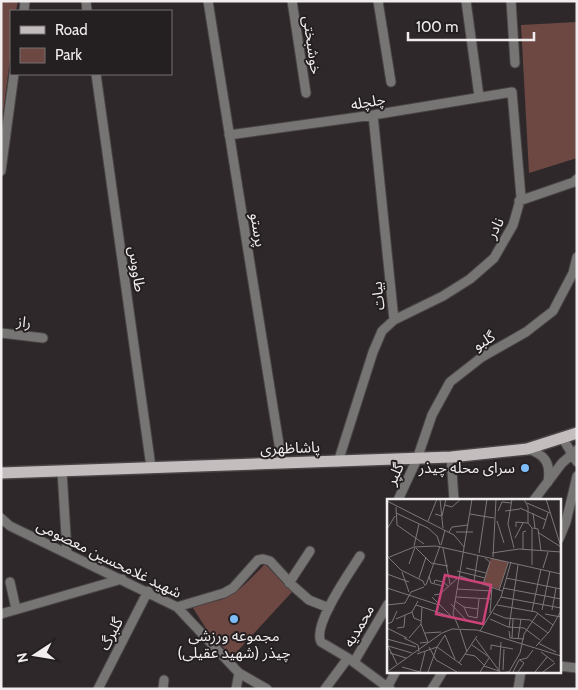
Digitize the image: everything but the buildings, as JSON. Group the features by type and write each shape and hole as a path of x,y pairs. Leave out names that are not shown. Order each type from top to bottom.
{"main road":[{"name":"پاشاظهری","path":"1,473 451,457 527,449 577,433"}],"street":[{"name":"پرستو","path":"208,1 282,463"},
{"name":"خوشبختی","path":"292,1 306,93"},
{"path":"378,1 391,82"},
{"path":"466,1 479,96"},
{"path":"511,1 515,63"},
{"path":"1,171 5,116 14,75"},
{"name":"طاووس","path":"96,75 151,467"},
{"name":"چلچله","path":"229,135 373,115 512,92"},
{"name":"نادر","path":"394,320 463,283 494,258 513,226 520,201 512,92"},
{"name":"بیات","path":"338,462 373,352 382,331 394,320 373,115"},
{"path":"520,201 574,182 577,179"},
{"name":"گلبو","path":"417,459 432,415 450,382 482,357 526,332 553,310 573,273 577,257"},
{"name":"راز","path":"1,333 43,338"},
{"path":"563,439 574,452 577,462"},
{"path":"527,449 538,452 547,460 550,471 548,482"},
{"path":"535,499 574,452"},
{"path":"451,457 454,499"},
{"name":"گلپر","path":"398,499 417,459"},
{"path":"62,471 67,552"},
{"path":"560,537 566,522 577,476"},
{"name":"شهید غلامحسین معصومی","path":"1,518 10,526 178,607 239,673 267,689"},
{"path":"1,530 10,526"},
{"path":"289,583 310,551"},
{"path":"360,556 329,608 318,634 320,642 351,660 386,687 395,672"},
{"path":"178,607 224,593 232,588 258,560 263,558 270,561 289,583 309,600 329,608"},
{"path":"1,614 122,579"},
{"path":"10,582 16,609"},
{"name":"گلبرگ","path":"98,689 148,591"},
{"name":"محمدیه","path":"325,689 351,660 387,606"},
{"path":"560,666 577,668"},
{"path":"518,689 521,672"},
{"path":"236,689 239,673"},
{"path":"432,689 442,673"},
{"path":"440,689 442,673"}],"green space":[{"path":"1,1 18,1 16,10 10,10 10,59 3,114"},
{"path":"577,22 577,158 529,173 521,25"},
{"name":"مجموعه ورزشی چیذر (شهید عقیلی)","path":"265,564 292,592 232,657 207,630 193,608 200,604 229,596 245,584"}],"place":[{"name":"سرای محله چیذر","path":"525,468"},
{"name":"مجموعه ورزشی چیذر (شهید عقیلی)","path":"234,619"}]}
